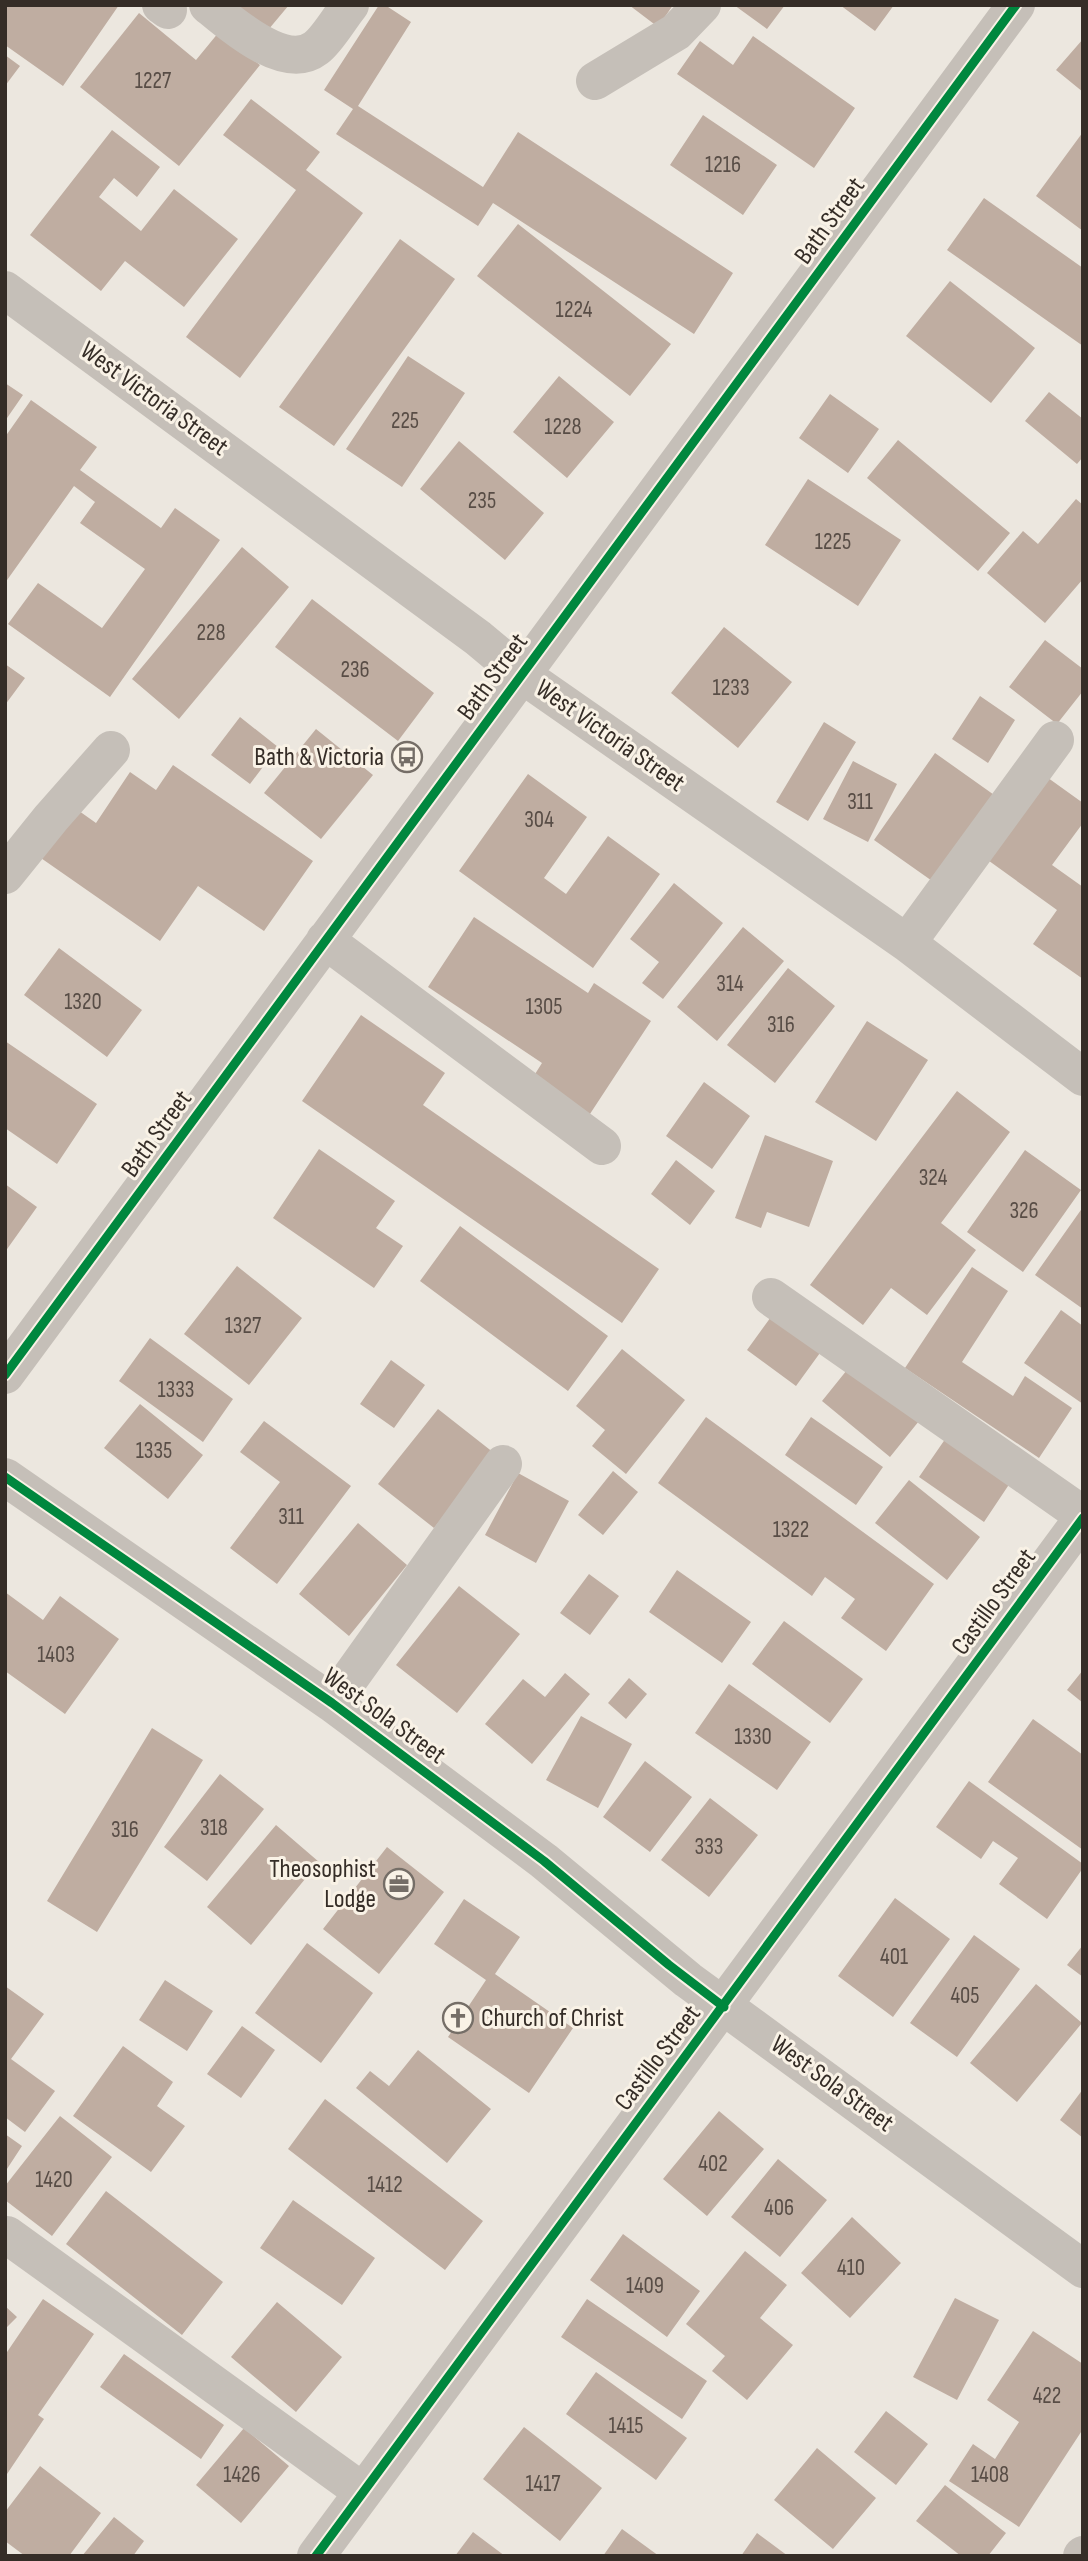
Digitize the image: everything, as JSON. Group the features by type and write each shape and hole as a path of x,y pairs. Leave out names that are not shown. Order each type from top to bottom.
{"street":[{"path":"208,5 248,37 273,50 298,55 316,49 350,5"},
{"path":"595,81 676,32 702,5"},
{"name":"Bath Street","path":"5,1375 1016,5"},
{"name":"West Victoria Street","path":"5,290 478,638 521,674 907,943 1083,1077"},
{"path":"907,943 1055,740"},
{"path":"5,875 111,750"},
{"path":"325,940 602,1146"},
{"path":"771,1297 1083,1517"},
{"path":"332,1703 503,1464"},
{"name":"West Sola Street","path":"5,1477 332,1703 544,1861 724,2007 1083,2269"},
{"name":"Castillo Street","path":"316,2556 724,2007 1083,1517"},
{"path":"7,2235 363,2492"}],"building":[{"path":"5,5 119,5 63,86 5,45"},
{"path":"226,5 289,5 263,36"},
{"path":"379,5 385,5 411,22 358,106 483,187 518,132 733,273 694,334 493,203 478,226 336,134 353,109 324,90"},
{"path":"629,5 673,5 658,27"},
{"path":"734,5 785,5 767,29"},
{"path":"840,5 894,5 875,31"},
{"path":"139,13 196,60 219,32 260,65 179,166 80,87"},
{"path":"753,36 855,108 814,168 677,74 700,41 733,65"},
{"path":"1083,39 1083,92 1056,70"},
{"path":"5,55 20,66 5,86"},
{"path":"251,99 320,152 306,170 363,213 240,378 186,337 296,190 223,135"},
{"path":"703,115 777,165 743,215 670,165"},
{"path":"112,130 160,167 137,197 114,178 99,197 141,231 174,189 238,239 184,307 125,261 101,291 30,235"},
{"path":"1083,132 1083,231 1036,196"},
{"path":"984,198 1083,268 1083,346 947,250"},
{"path":"518,224 671,344 630,396 477,276"},
{"path":"400,239 455,279 334,446 279,407"},
{"path":"950,281 1035,348 991,403 906,336"},
{"path":"408,356 465,393 402,487 346,449"},
{"path":"559,376 614,422 567,478 513,432"},
{"path":"5,383 23,395 5,421"},
{"path":"1049,392 1083,419 1083,457 1077,464 1025,421"},
{"path":"830,394 879,429 848,473 799,438"},
{"path":"31,400 97,447 80,470 161,528 175,508 220,540 110,697 8,624 38,583 102,628 145,569 80,523 95,502 74,486 5,583 5,437"},
{"path":"898,440 1010,533 978,571 867,478"},
{"path":"459,441 544,513 505,560 420,489"},
{"path":"808,479 901,540 858,606 765,545"},
{"path":"1076,499 1083,505 1083,579 1045,623 987,573 1023,531 1038,544"},
{"path":"242,547 289,587 179,719 132,679"},
{"path":"312,599 434,693 398,741 275,647"},
{"path":"724,627 792,682 738,748 671,693"},
{"path":"1045,640 1083,669 1083,691 1057,724 1009,687"},
{"path":"5,664 25,678 5,705"},
{"path":"980,696 1015,720 988,763 952,739"},
{"path":"240,717 278,747 250,784 211,755"},
{"path":"824,722 856,742 808,821 776,802"},
{"path":"316,729 373,775 321,839 264,793"},
{"path":"935,753 997,797 935,883 874,840"},
{"path":"853,761 897,784 868,842 823,819"},
{"path":"173,765 313,861 264,931 198,886 160,941 38,856 72,806 96,823 130,772 156,790"},
{"path":"528,774 587,817 544,878 566,894 608,836 660,874 593,968 459,871"},
{"path":"1044,775 1083,803 1083,823 1052,865 1083,887 1083,979 1033,944 1057,910 985,858"},
{"path":"674,883 723,923 663,999 642,983 659,962 630,939"},
{"path":"474,917 588,993 594,983 651,1021 586,1120 530,1082 542,1063 428,987"},
{"path":"743,927 784,961 717,1041 677,1007"},
{"path":"59,948 142,1010 107,1057 24,995"},
{"path":"788,968 835,1006 775,1083 727,1045"},
{"path":"361,1015 445,1073 423,1105 659,1269 622,1323 302,1101"},
{"path":"867,1021 928,1060 876,1141 815,1102"},
{"path":"5,1041 97,1104 57,1164 5,1128"},
{"path":"704,1082 750,1116 712,1169 666,1136"},
{"path":"957,1091 1010,1132 941,1223 976,1250 927,1315 891,1288 863,1325 810,1285"},
{"path":"765,1135 833,1161 809,1227 767,1212 761,1228 735,1218"},
{"path":"319,1149 395,1201 376,1228 403,1246 374,1288 273,1218"},
{"path":"1025,1150 1081,1190 1023,1272 967,1232"},
{"path":"676,1160 715,1191 690,1225 651,1194"},
{"path":"5,1184 37,1207 5,1252"},
{"path":"1083,1207 1083,1309 1035,1275"},
{"path":"460,1226 608,1336 568,1391 420,1281"},
{"path":"237,1266 302,1318 249,1385 184,1334"},
{"path":"972,1267 1008,1291 962,1362 1013,1396 1025,1376 1072,1408 1039,1458 905,1368"},
{"path":"776,1310 825,1346 796,1386 747,1350"},
{"path":"1061,1310 1083,1326 1083,1404 1024,1363"},
{"path":"150,1338 233,1399 203,1442 119,1381"},
{"path":"622,1349 685,1400 626,1474 592,1446 605,1430 576,1406"},
{"path":"391,1360 425,1385 394,1428 360,1404"},
{"path":"851,1365 919,1421 890,1457 822,1401"},
{"path":"140,1404 203,1455 168,1499 104,1448"},
{"path":"438,1409 494,1453 434,1528 378,1484"},
{"path":"706,1417 934,1584 886,1651 841,1618 855,1599 825,1577 812,1596 658,1483"},
{"path":"811,1417 883,1467 856,1505 785,1455"},
{"path":"264,1421 351,1486 277,1584 230,1548 280,1482 240,1452"},
{"path":"948,1435 1012,1480 984,1522 919,1477"},
{"path":"613,1471 638,1492 603,1535 578,1515"},
{"path":"518,1473 569,1501 536,1563 485,1535"},
{"path":"909,1480 980,1537 947,1580 875,1523"},
{"path":"358,1523 407,1565 349,1636 299,1594"},
{"path":"677,1570 751,1622 722,1663 649,1612"},
{"path":"589,1574 619,1596 590,1635 560,1613"},
{"path":"459,1586 520,1634 457,1713 396,1665"},
{"path":"5,1592 43,1620 60,1596 119,1639 65,1714 5,1671"},
{"path":"784,1621 863,1679 830,1723 752,1664"},
{"path":"1083,1670 1083,1703 1067,1690"},
{"path":"565,1673 590,1694 532,1764 485,1724 523,1679 545,1697"},
{"path":"629,1678 647,1694 626,1719 608,1703"},
{"path":"729,1684 811,1742 777,1790 695,1733"},
{"path":"581,1716 632,1744 598,1808 546,1780"},
{"path":"1033,1719 1083,1755 1083,1850 988,1782"},
{"path":"152,1728 203,1760 97,1932 47,1901"},
{"path":"645,1761 692,1797 650,1852 603,1817"},
{"path":"220,1774 264,1809 207,1881 164,1847"},
{"path":"969,1781 1083,1864 1083,1868 1047,1919 999,1884 1018,1858 993,1841 981,1859 936,1827"},
{"path":"710,1798 758,1835 709,1897 661,1860"},
{"path":"276,1825 319,1862 251,1945 207,1907"},
{"path":"387,1847 444,1892 379,1974 323,1929"},
{"path":"895,1898 950,1939 893,2017 838,1976"},
{"path":"464,1899 520,1937 495,1974 573,2028 529,2093 448,2037 486,1980 434,1944"},
{"path":"974,1935 1020,1969 957,2057 910,2023"},
{"path":"307,1943 373,1993 321,2063 255,2013"},
{"path":"1083,1945 1083,1977 1067,1965"},
{"path":"165,1980 213,2011 187,2051 139,2020"},
{"path":"1036,1984 1082,2023 1017,2102 970,2063"},
{"path":"5,1986 44,2014 11,2059 55,2091 25,2132 5,2117"},
{"path":"242,2026 275,2050 241,2098 207,2074"},
{"path":"123,2046 173,2082 157,2106 185,2126 151,2172 73,2116"},
{"path":"418,2050 491,2109 447,2163 356,2088 370,2071 389,2086"},
{"path":"1083,2089 1083,2138 1060,2120"},
{"path":"325,2099 483,2221 445,2270 288,2149"},
{"path":"719,2111 764,2149 707,2216 663,2179"},
{"path":"60,2116 112,2157 52,2236 5,2200 5,2186"},
{"path":"5,2134 22,2146 5,2172"},
{"path":"778,2159 827,2200 780,2257 731,2217"},
{"path":"106,2191 223,2282 182,2335 66,2244"},
{"path":"293,2200 375,2258 342,2305 260,2248"},
{"path":"852,2217 901,2263 850,2318 801,2273"},
{"path":"623,2234 700,2291 667,2337 590,2280"},
{"path":"745,2251 787,2285 760,2318 793,2345 747,2400 712,2371 725,2356 686,2324"},
{"path":"955,2298 999,2320 957,2400 913,2377"},
{"path":"43,2299 94,2334 38,2415 44,2419 5,2477 5,2355"},
{"path":"587,2299 707,2381 682,2419 561,2337"},
{"path":"277,2302 342,2357 296,2412 231,2357"},
{"path":"5,2306 17,2317 5,2329"},
{"path":"1033,2331 1083,2364 1083,2429 1019,2527 949,2481 973,2444 995,2459 1019,2422 987,2400"},
{"path":"124,2354 224,2425 201,2459 100,2387"},
{"path":"596,2372 687,2438 656,2480 566,2414"},
{"path":"886,2411 928,2444 896,2485 854,2452"},
{"path":"524,2427 602,2488 560,2541 483,2479"},
{"path":"244,2428 289,2466 241,2523 196,2485"},
{"path":"817,2448 876,2498 833,2549 774,2500"},
{"path":"40,2466 101,2513 69,2556 25,2556 5,2541 5,2512"},
{"path":"945,2485 1006,2533 988,2556 961,2556 916,2521"},
{"path":"114,2517 144,2541 133,2556 82,2556"},
{"path":"622,2529 659,2556 603,2556"},
{"path":"473,2532 505,2556 455,2556"},
{"path":"757,2533 788,2556 741,2556"}],"cycle path":[{"path":"5,1375 1016,5"},
{"path":"5,1477 332,1703 544,1861 724,2007"},
{"path":"316,2556 1083,1518"}],"place":[{"name":"Bath & Victoria","path":"407,757"},
{"name":"Theosophist Lodge","path":"399,1884"},
{"name":"Church of Christ","path":"458,2018"}]}
